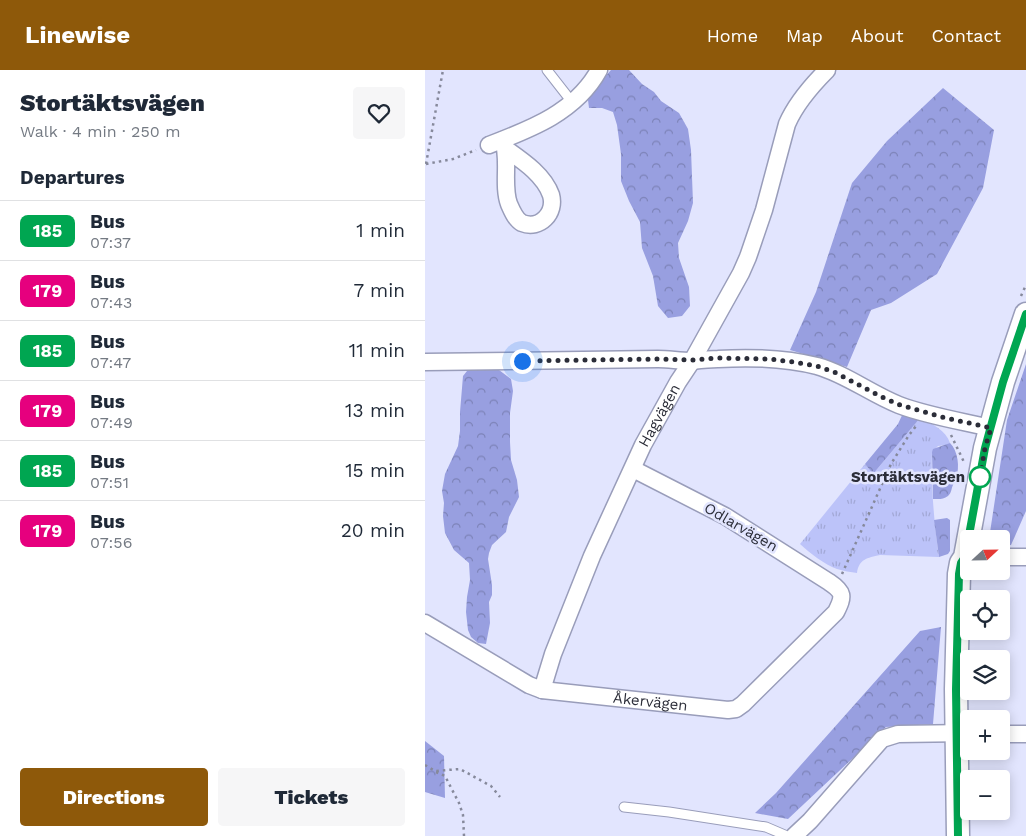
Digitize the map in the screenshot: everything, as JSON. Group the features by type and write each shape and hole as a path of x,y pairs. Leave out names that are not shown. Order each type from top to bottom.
{"street":[{"path":"499,144 559,114 583,93 599,70"},
{"name":"Hagvägen","path":"542,690 553,654 592,556 633,469 683,373 749,257 764,210 787,124 792,113 798,102 827,70"},
{"path":"971,530 985,448 1003,382 1026,314"},
{"path":"425,362 769,359 817,366 842,376 892,402 991,428"},
{"name":"Odlarvägen","path":"633,469 725,516 777,548 839,591"},
{"path":"1010,557 1026,558"},
{"path":"960,568 962,710"},
{"name":"Åkervägen","path":"425,623 521,681 542,690 727,710 736,709 836,612 841,603 839,591"},
{"path":"794,836 810,821 882,739 898,734 960,733"},
{"path":"1010,734 1026,734"},
{"path":"958,836 962,760"}],"lane":[{"path":"547,70 572,102"},
{"path":"624,807 766,827 787,836"}],"path":[{"path":"443,70 426,164 453,159 499,144"},
{"path":"839,591 891,464 909,435 929,413 952,437 965,465"},
{"path":"425,765 445,776 452,788 463,815 464,836"},
{"path":"435,771 460,769 491,786 500,797"}],"green space":[{"path":"611,70 629,70 642,84 654,92 661,101 679,113 688,129 691,150 693,203 688,221 678,243 679,258 689,287 690,306 682,316 668,318 658,306 653,276 642,248 640,222 621,181 621,154 613,112 602,108 589,108 588,100 595,88"},
{"path":"943,88 994,130 983,188 937,274 891,303 871,310 847,367 790,350 816,292 852,183 887,141"},
{"path":"1026,364 1026,511 1010,545 1010,530 990,530 1007,420"},
{"path":"486,365 499,370 511,379 513,391 510,413 511,460 517,480 519,497 509,517 506,532 492,545 489,553 492,595 489,602 490,623 486,644 478,643 471,637 468,630 466,612 470,580 469,563 454,550 445,533 442,491 445,474 458,446 463,376 467,371"},
{"path":"904,411 920,418 873,474 865,464 898,424"},
{"path":"920,418 942,431 950,443 938,446 932,452 933,505 939,557 880,555 868,558 862,562 857,573 832,567 800,544 865,464 873,474"},
{"path":"950,443 955,450 957,459 958,469 956,478 948,496 942,499 933,499 932,452 933,449"},
{"path":"947,518 950,520 950,551 948,554 939,557 934,520"},
{"path":"941,627 933,724 886,727 788,819 755,813 776,793 920,631"},
{"path":"425,741 444,756 445,798 425,792"}],"bus line":[{"name":"185","path":"958,836 956,689 959,574 961,563 965,557 985,448 1003,382 1026,314"}],"place":[{"name":"Stortäktsvägen","path":"980,477"}],"route":[{"path":"522,361 692,360 719,358 769,359 817,366 834,372 900,405 991,428 980,477"}]}
